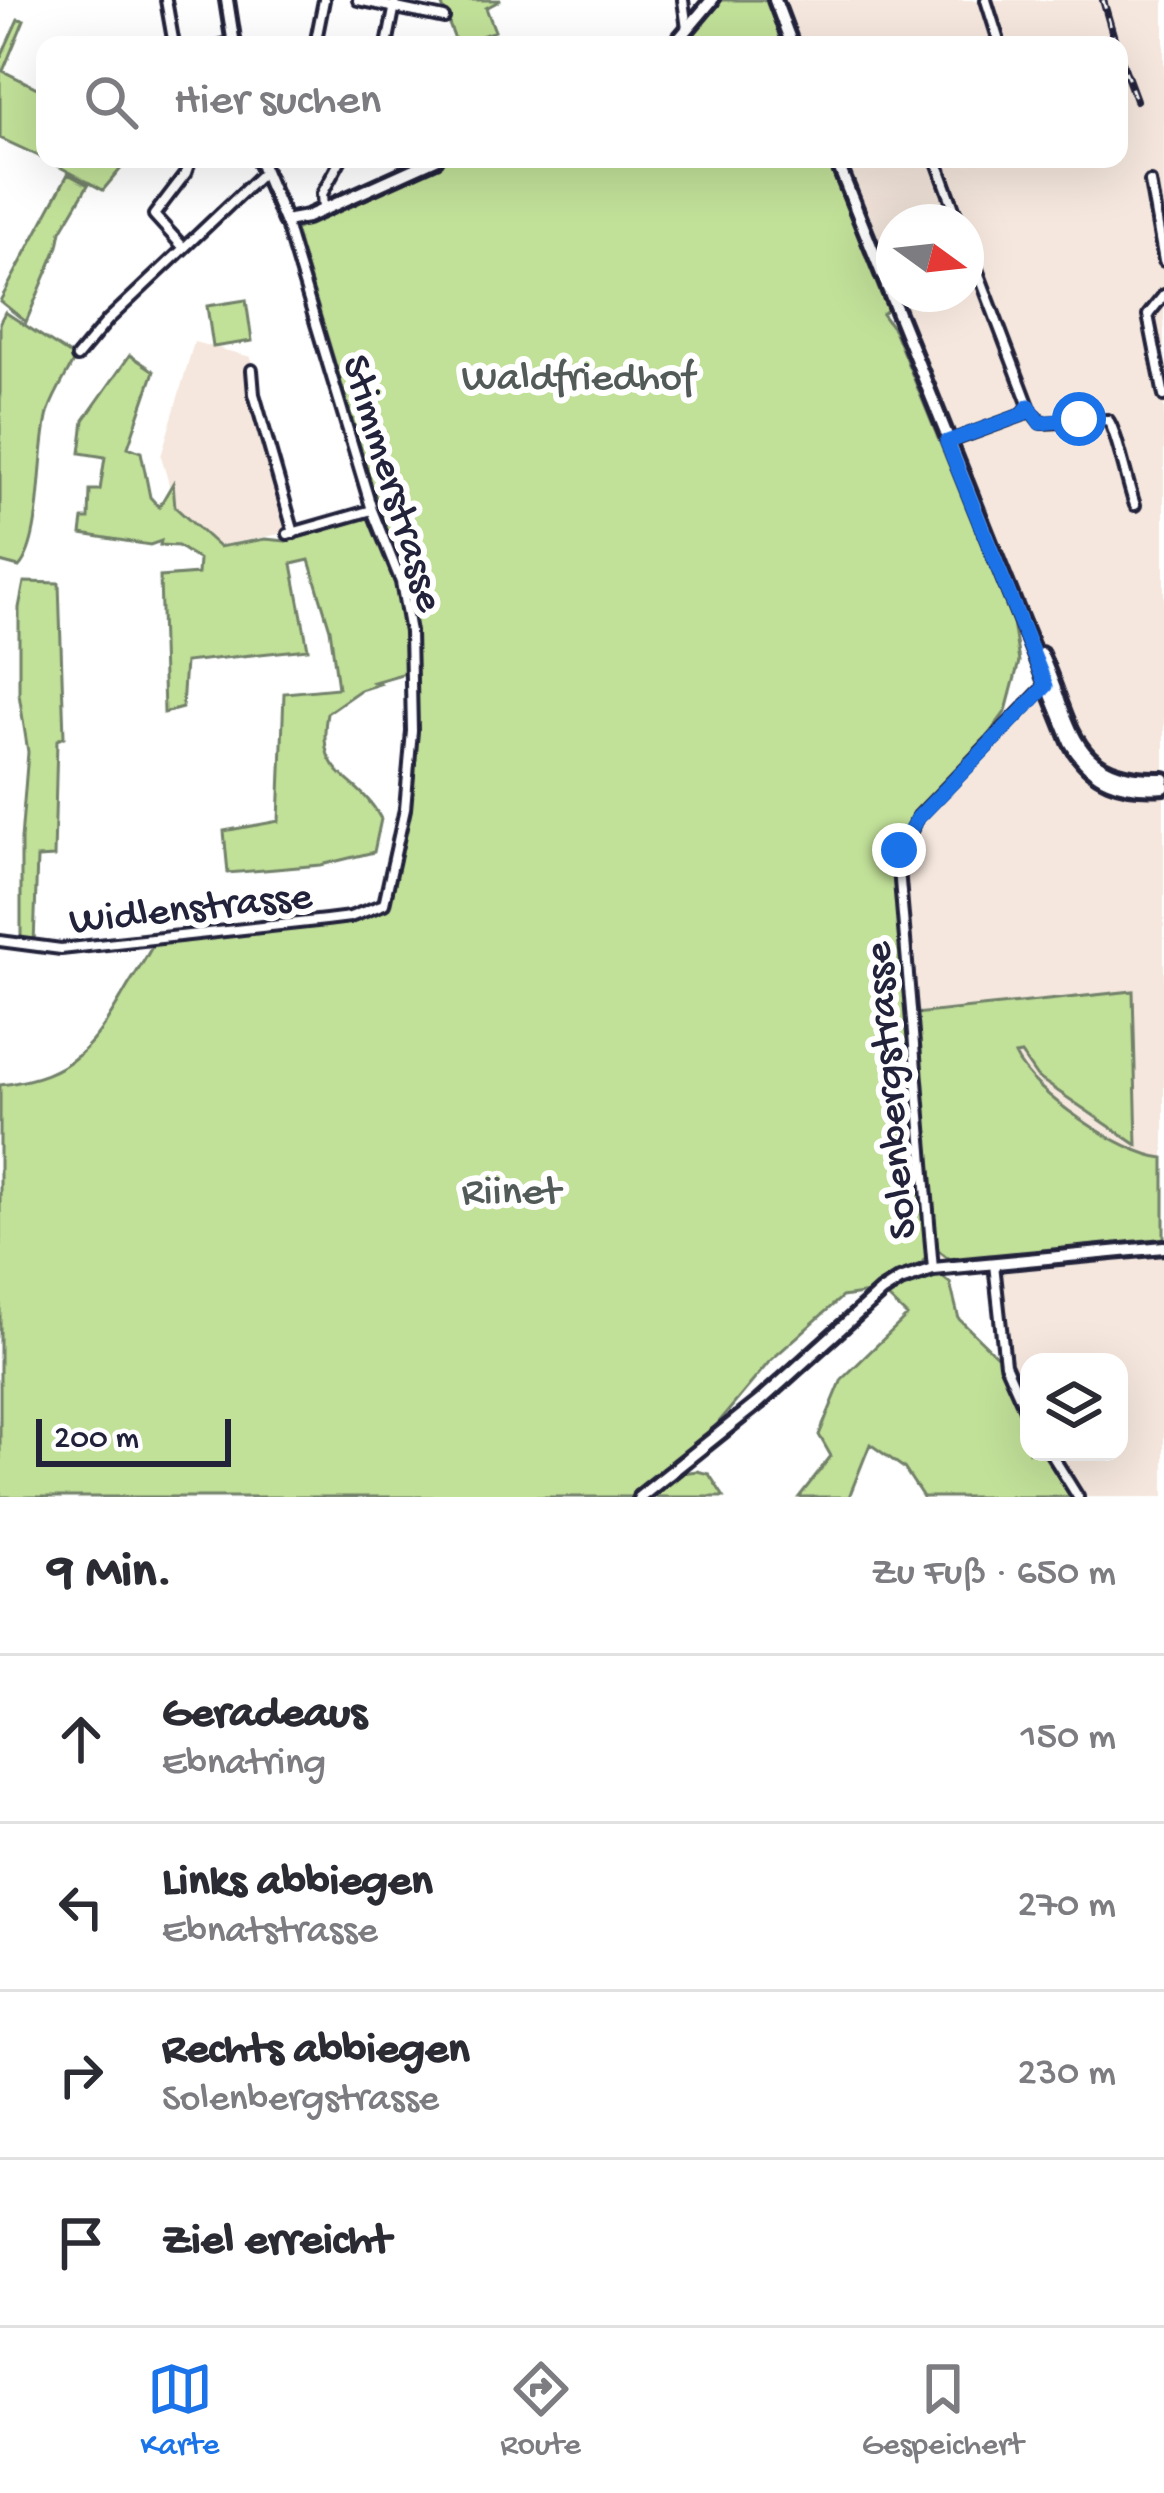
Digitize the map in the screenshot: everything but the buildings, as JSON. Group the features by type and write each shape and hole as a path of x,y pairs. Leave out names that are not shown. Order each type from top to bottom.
{"street":[{"path":"166,0 172,36"},
{"path":"227,0 229,36"},
{"path":"317,36 324,0"},
{"path":"358,0 396,4 444,18"},
{"path":"683,0 688,30"},
{"path":"682,36 712,0"},
{"path":"776,0 789,36"},
{"path":"986,0 997,36"},
{"path":"389,36 396,4"},
{"path":"183,247 154,215 188,168"},
{"path":"77,357 258,168"},
{"name":"Stimmerstrasse","path":"262,168 285,221 372,510 400,582 412,671 412,731 405,809 384,904"},
{"path":"324,211 322,194 336,168"},
{"path":"285,221 324,211 417,168"},
{"path":"840,168 1070,742 1092,773 1117,785 1164,783"},
{"path":"939,168 952,204"},
{"path":"1150,182 1164,261"},
{"path":"984,287 1034,418 1048,424 1108,420 1115,427 1121,466 1135,505"},
{"path":"1164,295 1148,315 1164,396"},
{"path":"252,370 254,394 291,533 372,510"},
{"path":"947,442 1022,415 1029,406"},
{"name":"Solenbergstrasse","path":"933,1269 898,857 918,818 1050,685"},
{"name":"Widlenstrasse","path":"0,940 61,949 350,917 384,904"},
{"path":"640,1497 900,1280 933,1269 1164,1247"},
{"path":"994,1262 1005,1364 1020,1398"},
{"path":"1056,1461 1078,1497"}],"shaded area":[{"path":"783,0 1164,0 1164,774 1117,772 1086,744 1012,581 902,312 984,312 984,204 876,204 876,244 847,168 1128,168 1128,36 797,36"},
{"path":"194,342 251,357 252,394 290,532 217,546 175,506 161,456"},
{"path":"1050,684 1093,769 1164,783 1164,1497 1078,1497 1056,1461 1128,1461 1128,1353 1020,1353 1020,1398 1005,1364 999,1262 951,1264 934,1252 898,857 907,832"}],"green space":[{"path":"440,0 501,0 486,8 495,31 454,36"},
{"path":"719,0 771,0 785,36 690,36"},
{"path":"18,19 24,20 3,71 36,88 36,155 0,138 0,59"},
{"path":"62,168 121,168 103,190"},
{"name":"Riinet","path":"429,168 834,168 876,278 876,312 885,312 894,330 1013,622 1019,662 1006,711 958,776 918,817 898,857 930,1250 920,1266 876,1292 842,1297 769,1362 699,1446 636,1497 0,1497 0,1085 46,1074 79,1055 104,1026 157,937 326,920 381,906 405,809 412,671 374,682 379,684 360,690 327,713 325,735 332,764 381,819 374,852 321,865 228,873 224,831 279,821 284,693 338,688 330,629 309,560 292,564 308,649 185,662 182,708 164,713 160,577 198,574 199,560 178,546 160,545 161,541 150,545 81,534 83,519 89,519 90,490 100,490 105,457 80,453 84,420 130,355 154,371 128,447 141,452 150,497 159,507 173,483 175,507 219,547 265,539 286,541 370,517 395,581 410,657 401,582 295,230"},
{"path":"68,174 88,185 61,231 26,322 0,301"},
{"path":"246,300 252,341 213,347 207,306"},
{"path":"5,312 75,358 49,410 33,536 19,567 0,562 0,322"},
{"path":"24,582 59,583 64,737 57,740 54,857 37,858 34,944 21,937 21,839 28,752 19,694 19,608"},
{"path":"1133,991 1137,1145 1037,1077 1021,1054 1015,1055 1040,1087 1080,1119 1126,1146 1164,1158 1164,1241 951,1260 938,1250 914,1014"},
{"path":"937,1273 950,1283 959,1319 1005,1364 1020,1398 1020,1461 1056,1461 1078,1497 923,1497 904,1468 870,1444 849,1497 799,1497 831,1456 819,1435 842,1379 907,1316 884,1294"},
{"path":"674,1474 709,1474 724,1497 648,1497"}],"railway":[{"path":"1103,0 1113,36"},
{"path":"1128,78 1136,100"}],"route":[{"path":"899,850 918,818 1046,686 947,442 1022,415 1029,406 1040,423 1079,419"}],"park label":[{"name":"Waldfriedhof","path":"578,373"}]}
